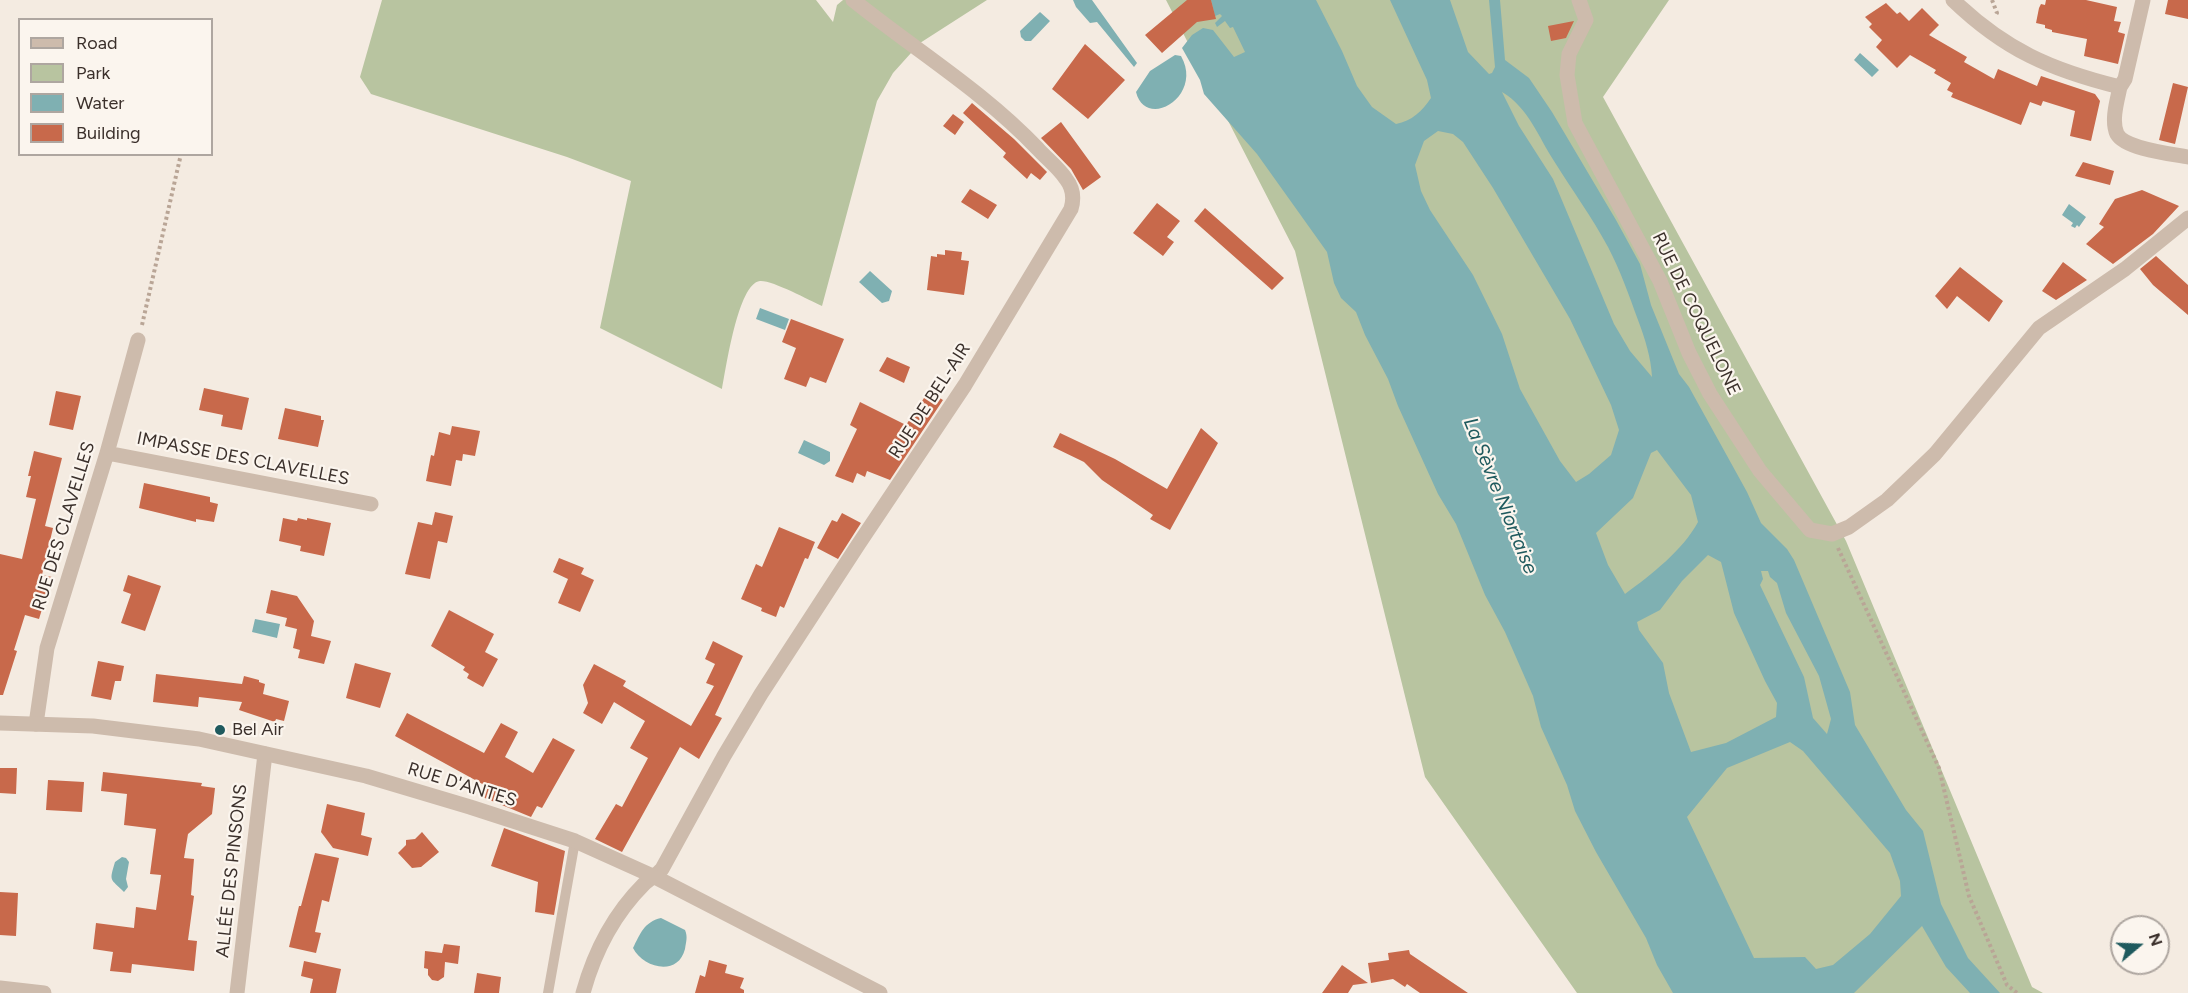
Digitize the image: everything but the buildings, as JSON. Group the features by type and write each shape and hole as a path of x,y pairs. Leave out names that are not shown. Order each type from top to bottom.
{"street":[{"name":"RUE DE BEL-AIR","path":"583,993 601,942 634,896 646,882 656,877 672,854 724,756 761,694 965,385 1071,210 1072,191 1067,180 1018,128 982,97 853,0"},
{"name":"RUE DE COQUELONE","path":"1580,0 1586,20 1569,54 1567,75 1575,123 1660,281 1689,353 1710,394 1760,471 1810,530 1832,534"},
{"path":"1953,0 1987,31 2020,52 2064,72 2120,87"},
{"path":"2143,0 2125,79 2120,87 2115,113 2117,134 2123,141 2133,146 2188,157"},
{"path":"1832,534 1849,527 1887,501 1927,461 2039,328 2125,269 2188,218"},
{"name":"RUE DES CLAVELLES","path":"36,724 47,648 107,453 138,340"},
{"name":"IMPASSE DES CLAVELLES","path":"107,453 371,504"},
{"name":"RUE D'ANTES","path":"0,723 93,726 188,738 366,776 470,807 575,841 656,877 880,993"},
{"name":"ALLÉE DES PINSONS","path":"237,993 265,754"},
{"path":"0,988 44,993"}],"lane":[{"path":"548,993 575,841"}],"path":[{"path":"138,340 181,156"},
{"path":"1832,534 1939,768 1969,896 2007,985 2017,993"}],"green space":[{"path":"382,0 816,0 833,22 837,5 843,0 987,0 920,43 893,73 877,101 822,306 773,284 760,281 752,285 745,296 734,328 722,389 600,328 631,181 567,157 371,94 360,77"},
{"path":"1166,0 1669,0 1603,97 1846,541 2032,987 2043,993 1577,993 1425,777 1295,251"}],"water":[{"path":"1073,0 1092,0 1137,63 1134,67 1097,22 1090,23"},
{"name":"La Sèvre Niortaise","path":"1211,0 1316,0 1357,86 1372,107 1396,124 1416,115 1431,98 1427,80 1390,0 1450,0 1468,52 1489,74 1495,67 1489,0 1500,0 1505,60 1529,78 1552,112 1640,264 1651,305 1679,374 1689,387 1747,492 1761,523 1787,549 1794,560 1850,692 1855,725 1906,810 1923,831 1941,904 1968,958 2000,993 1970,993 1946,967 1922,926 1854,993 1673,993 1657,965 1646,938 1575,811 1567,785 1541,727 1533,696 1505,632 1485,595 1456,524 1438,494 1356,312 1341,298 1334,283 1327,252 1257,154 1204,94 1200,80 1182,48 1192,35 1203,28 1213,30 1234,57 1245,52 1233,27 1230,28 1225,21 1217,27 1215,23 1222,16 1220,14 1215,16","holes":["1502,92 1526,114 1608,247 1643,334 1652,377 1630,351 1614,324 1553,179 1519,126","1438,131 1453,134 1463,142 1493,188 1570,319 1611,405 1619,430 1611,455 1576,482 1560,461 1520,389 1502,334 1473,275 1430,210 1421,191 1415,165 1424,141","1657,450 1691,495 1698,522 1675,552 1625,594 1608,565 1596,533 1633,498 1651,453","1708,555 1721,562 1734,613 1777,703 1776,717 1726,743 1691,752 1669,693 1663,663 1639,630 1637,622 1660,610 1682,581","1761,571 1768,571 1770,577 1777,583 1786,613 1819,676 1831,719 1827,734 1813,718 1804,677 1760,585 1763,579","1790,742 1803,751 1890,853 1900,881 1901,896 1870,934 1833,965 1816,969 1805,957 1754,958 1687,817 1727,768"]},
{"path":"1040,12 1050,21 1031,41 1025,41 1020,31"},
{"path":"1860,53 1879,70 1872,77 1854,60"},
{"path":"1175,55 1181,56 1186,71 1185,84 1180,95 1171,104 1161,108 1150,108 1142,103 1136,92 1150,71"},
{"path":"2069,204 2086,217 2079,227 2071,226 2073,223 2062,215"},
{"path":"870,271 892,291 889,301 882,303 859,282"},
{"path":"760,308 789,319 785,330 756,319"},
{"path":"804,440 830,452 830,461 824,465 798,453"},
{"path":"255,619 280,624 277,638 252,632"},
{"path":"122,857 129,862 126,879 128,887 124,892 112,879 115,862"},
{"path":"661,918 685,930 686,935 685,949 681,958 668,966 644,961 633,948 640,933 650,922"}],"place":[{"name":"Bel Air","path":"220,730"}]}
